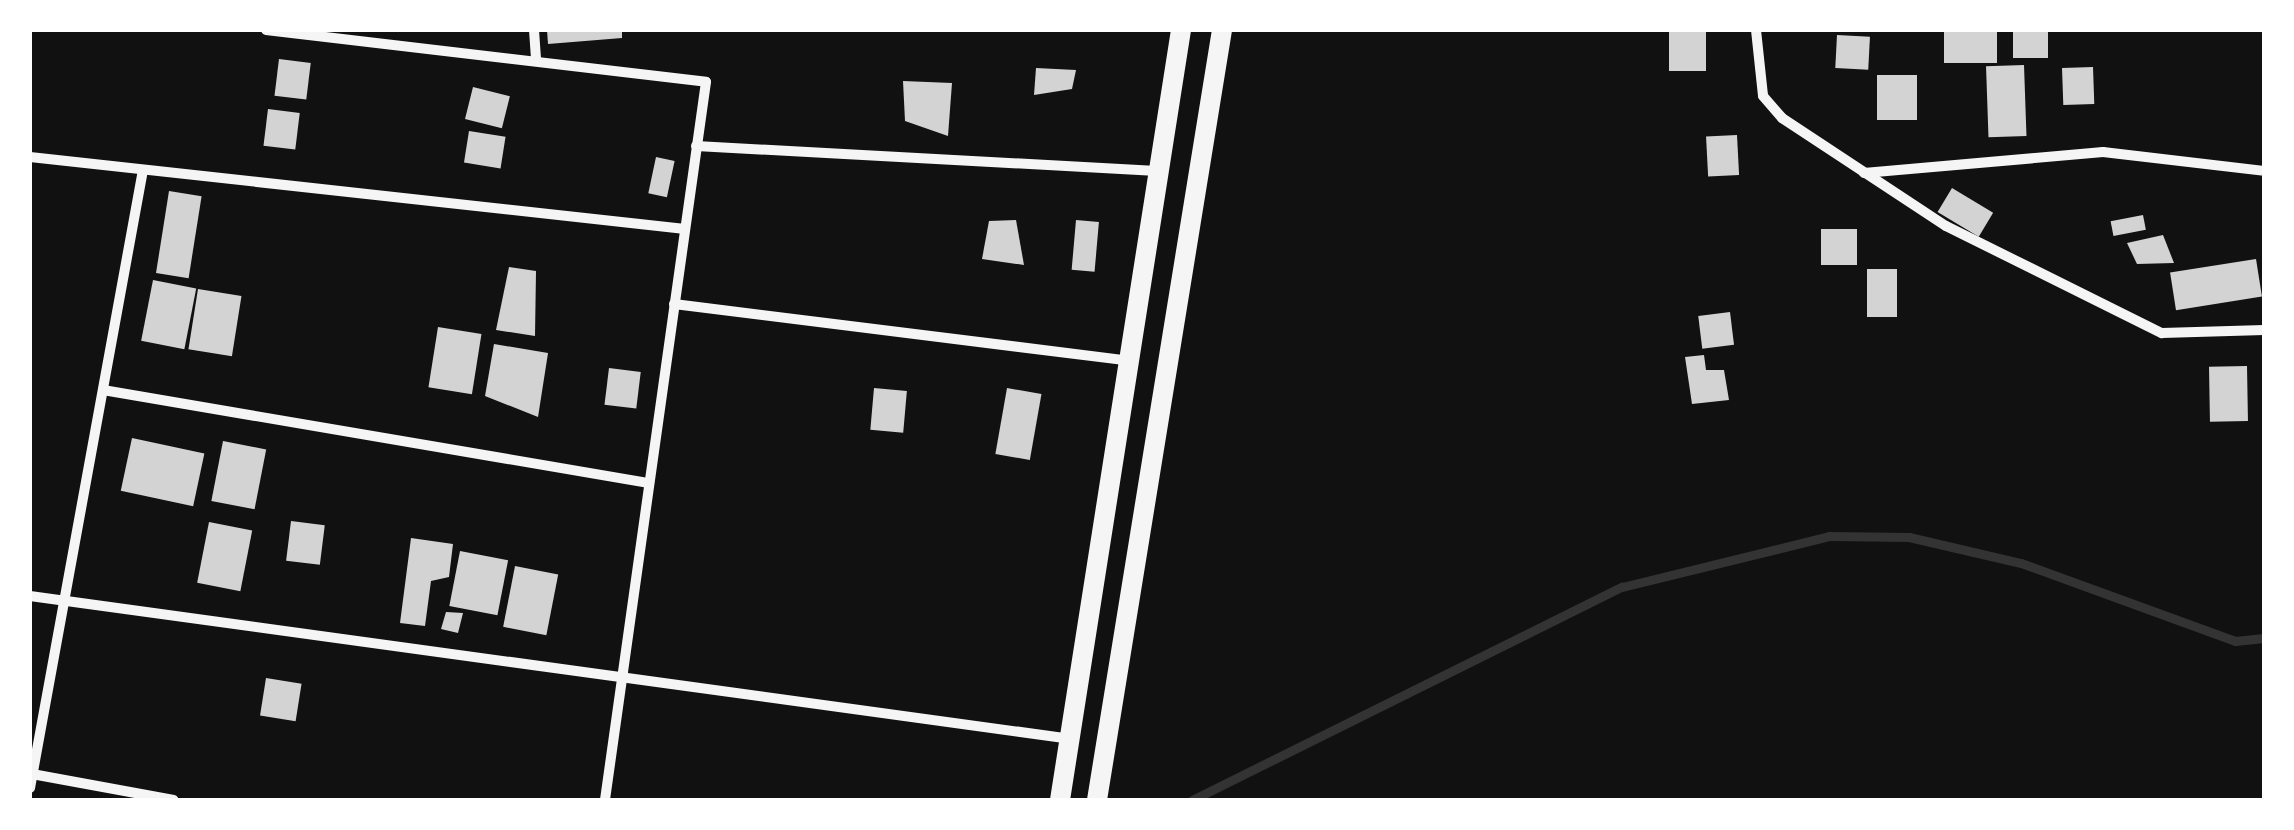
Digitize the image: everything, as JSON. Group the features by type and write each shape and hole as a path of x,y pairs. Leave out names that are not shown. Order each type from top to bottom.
{"main road":[{"path":"1060,800 1162,172 1180,30"},
{"path":"1098,800 1222,30"}],"street":[{"path":"266,30 706,82 605,800"},
{"path":"534,30 536,61"},
{"path":"1756,30 1763,96 1864,174 2141,326 2264,330"},
{"path":"696,146 1162,172"},
{"path":"1864,174 2103,152 2264,171"},
{"path":"30,156 685,228"},
{"path":"30,788 144,170"},
{"path":"674,304 1131,362"},
{"path":"103,390 649,483"},
{"path":"30,596 1072,739"},
{"path":"32,774 174,800"}],"building":[{"path":"547,30 622,30 622,38 548,44"},
{"path":"1669,30 1706,30 1706,71 1669,71"},
{"path":"1944,30 1997,30 1997,63 1944,63"},
{"path":"2013,30 2048,30 2048,58 2013,58"},
{"path":"1837,35 1870,37 1868,70 1835,68"},
{"path":"279,59 311,63 306,100 274,96"},
{"path":"2024,65 2026,136 1989,137 1986,66"},
{"path":"2093,67 2094,104 2063,105 2062,68"},
{"path":"1036,68 1076,70 1072,89 1034,95"},
{"path":"1877,75 1917,75 1917,120 1877,120"},
{"path":"903,81 952,83 948,136 905,121"},
{"path":"473,87 510,96 502,128 465,119"},
{"path":"268,109 300,113 295,150 263,146"},
{"path":"469,131 506,137 501,168 464,163"},
{"path":"1737,135 1739,175 1708,177 1706,137"},
{"path":"656,157 675,161 667,197 648,193"},
{"path":"1952,188 1993,213 1979,237 1938,212"},
{"path":"169,191 202,196 189,278 156,273"},
{"path":"2143,215 2146,230 2113,236 2111,221"},
{"path":"1016,220 1024,265 982,259 989,221"},
{"path":"1076,220 1099,222 1095,272 1072,270"},
{"path":"1821,229 1857,229 1857,265 1821,265"},
{"path":"2163,235 2174,263 2137,264 2127,243"},
{"path":"2256,259 2262,297 2176,310 2170,273"},
{"path":"509,267 536,271 535,336 496,330"},
{"path":"1867,269 1897,269 1897,317 1867,317"},
{"path":"153,280 196,288 184,349 141,341"},
{"path":"198,289 241,296 232,356 188,349"},
{"path":"1730,312 1734,345 1702,349 1698,316"},
{"path":"438,327 481,334 472,394 428,387"},
{"path":"494,344 548,353 538,417 485,396"},
{"path":"1704,355 1706,370 1724,370 1729,400 1692,404 1685,357"},
{"path":"2247,366 2248,421 2210,422 2209,367"},
{"path":"609,368 641,372 636,409 604,405"},
{"path":"874,388 907,391 903,433 870,430"},
{"path":"1007,388 1041,394 1030,460 995,454"},
{"path":"132,438 204,453 193,506 121,491"},
{"path":"223,441 266,449 255,509 211,501"},
{"path":"291,521 325,525 320,565 286,561"},
{"path":"209,522 252,530 240,591 197,583"},
{"path":"411,538 453,544 449,577 431,581 425,626 400,623"},
{"path":"460,551 508,560 497,615 449,606"},
{"path":"515,566 558,574 546,635 503,627"},
{"path":"446,612 463,613 458,633 441,629"},
{"path":"266,678 302,684 296,721 260,716"}],"waterway":[{"path":"1192,800 1622,587 1829,536 1909,537 2021,563 2235,641 2264,638"}]}
